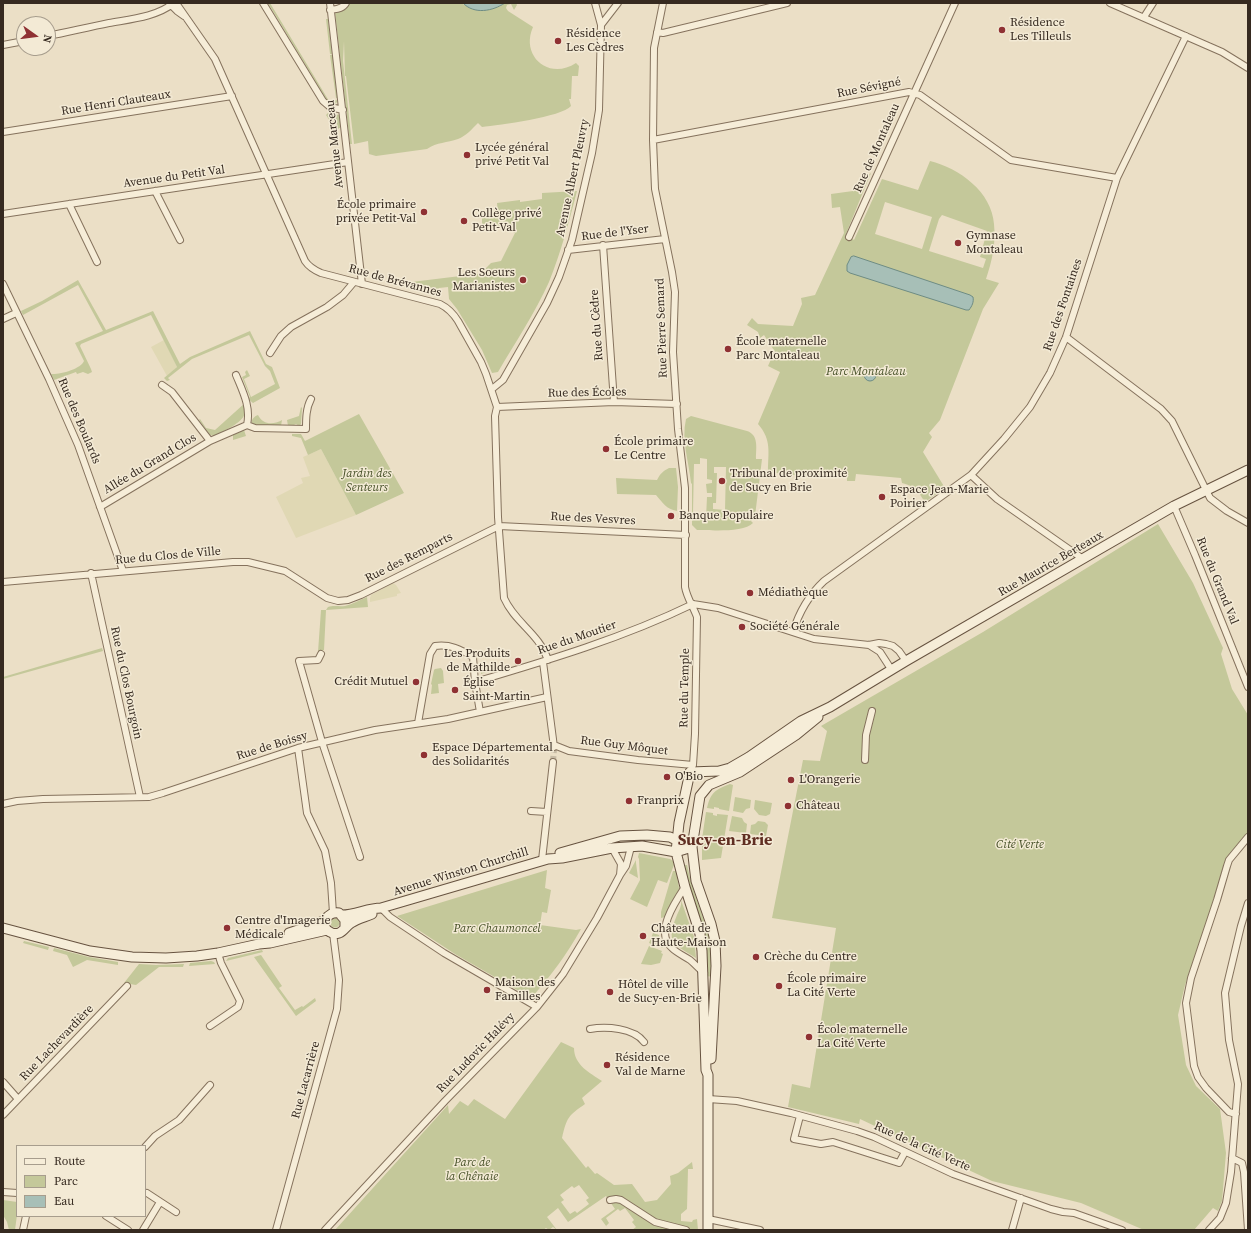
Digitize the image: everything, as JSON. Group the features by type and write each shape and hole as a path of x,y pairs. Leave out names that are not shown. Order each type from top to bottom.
{"street":[{"path":"263,3 323,102 330,107 343,110"},
{"name":"Avenue Marceau","path":"330,3 362,284"},
{"path":"330,10 345,6 346,3"},
{"name":"Avenue Albert Pleuvry","path":"492,389 503,380 547,303 568,250 584,191 599,110 601,25 595,3"},
{"path":"601,25 618,3"},
{"name":"Rue Pierre Semard","path":"664,3 657,32 653,60 653,140 655,190 675,292 673,352 678,429 685,488 685,587 689,601 693,604"},
{"path":"657,32 663,33 787,3"},
{"name":"Rue de Montaleau","path":"849,237 955,3"},
{"path":"1110,3 1222,52 1248,68"},
{"path":"1144,17 1153,3"},
{"path":"56,34 111,23 126,22 162,11 173,4"},
{"name":"Rue de Brévannes","path":"173,4 177,11 185,16 215,58 304,261 312,269 317,271 446,307 454,314 481,362 492,389 497,407 495,416 498,526 504,598 508,608 540,642 546,661 547,697 554,747"},
{"name":"Rue des Fontaines","path":"793,632 798,616 814,591 824,581 971,475 1004,439 1030,407 1050,373 1066,337 1117,178 1186,36"},
{"path":"3,45 16,43"},
{"name":"Rue Sévigné","path":"653,140 909,92 920,95 1011,160 1117,178"},
{"name":"Rue Henri Clauteaux","path":"3,132 232,96"},
{"name":"Avenue du Petit Val","path":"3,214 348,162"},
{"path":"155,191 180,240"},
{"path":"69,204 97,262"},
{"name":"Rue de l'Yser","path":"568,250 665,238"},
{"name":"Rue du Cèdre","path":"603,245 614,402"},
{"path":"270,353 281,336 291,327 332,303 343,295 354,282"},
{"name":"Rue des Boulards","path":"3,284 78,444 123,571"},
{"path":"3,319 16,313"},
{"path":"1066,337 1161,409 1172,421 1210,498 1227,511 1248,523"},
{"path":"236,375 248,404 249,417 247,425 255,428 306,429 306,414 308,404 311,399"},
{"name":"Allée du Grand Clos","path":"162,385 172,392 210,440"},
{"name":"Rue des Écoles","path":"497,407 614,402 677,404"},
{"name":"Allée du Grand Clos","path":"100,507 210,440 247,425"},
{"name":"Rue Maurice Berteaux","path":"906,661 1174,506 1248,470"},
{"path":"971,475 997,499 1083,559"},
{"name":"Rue du Grand Val","path":"1174,506 1248,687"},
{"name":"Rue des Vesvres","path":"498,526 686,535"},
{"name":"Rue des Remparts","path":"327,598 338,601 348,600 361,595 498,526"},
{"name":"Rue du Clos de Ville","path":"3,582 91,573 248,562 285,571 327,598"},
{"name":"Rue du Clos Bourgoin","path":"91,573 140,797"},
{"path":"693,604 718,608 814,639 869,644 879,643 893,646 899,651 906,661 830,707 801,721 749,757 730,768 718,771 691,768 686,784 676,840 676,852 700,934 704,973 706,1070 708,1075 708,1230"},
{"name":"Rue du Moutier","path":"475,682 598,644 649,625 693,604"},
{"name":"Rue du Temple","path":"691,768 696,708 697,617 693,604"},
{"path":"869,644 880,652 891,669"},
{"path":"418,723 430,654 435,646 444,645 460,649 473,656 475,682 480,712"},
{"path":"321,654 318,660 299,661 322,742 360,857"},
{"name":"Rue de Boissy","path":"3,804 43,799 149,797 163,794 298,748 375,730 448,719 547,697"},
{"path":"708,1075 711,1071 716,972 715,941 711,924 696,881 692,847 700,796 709,785 740,772 796,735 830,707"},
{"path":"865,760 866,735 872,711"},
{"name":"Rue Guy Môquet","path":"554,747 569,751 691,768"},
{"path":"3,928 90,951 132,957 178,958 218,953 259,944 330,932 340,932 345,927 345,920 337,914 325,851 307,813 298,748"},
{"path":"545,859 547,812 553,762"},
{"path":"531,810 547,812"},
{"name":"Avenue Winston Churchill","path":"337,914 354,914 373,908 381,908 620,836 647,835 670,838 692,847"},
{"path":"1236,1114 1229,1112 1206,1088 1196,1074 1186,1003 1191,978 1227,866 1248,837"},
{"name":"Avenue Winston Churchill","path":"545,859 562,858 612,848 642,846 676,852 692,847"},
{"name":"Rue Ludovic Halévy","path":"325,1230 448,1098 537,1007 563,974 597,918 626,866 632,847"},
{"path":"612,848 621,864 620,875"},
{"path":"685,887 676,900 665,927 665,937 668,944 672,948 691,961 704,973"},
{"path":"1209,1230 1220,1218 1226,1203 1232,1158 1238,1084 1229,1040 1225,994 1248,903"},
{"path":"381,908 390,917 444,953 537,1007"},
{"name":"Avenue Winston Churchill","path":"345,927 351,922 374,913 381,908"},
{"path":"259,944 269,939 325,920 327,916 337,914"},
{"path":"325,920 325,927 330,932"},
{"name":"Rue Lacarrière","path":"276,1230 336,1009 339,980 330,932"},
{"path":"210,1026 238,1008 240,1000 221,963 218,953"},
{"name":"Rue Lachevardière","path":"3,1115 127,986"},
{"path":"590,1029 601,1027 621,1029 640,1037 644,1042"},
{"path":"3,1082 18,1099"},
{"path":"146,1146 156,1136 179,1120 210,1085"},
{"name":"Rue de la Cité Verte","path":"708,1099 737,1102 857,1130 953,1174 1050,1209 1074,1213 1122,1230"},
{"path":"800,1116 794,1139 821,1144 833,1142 900,1162 905,1152"},
{"path":"1232,1158 1242,1163 1248,1230"},
{"path":"3,1192 16,1194"},
{"path":"147,1193 176,1212"},
{"path":"1012,1230 1021,1198"},
{"path":"610,1200 621,1200 656,1222 686,1230"},
{"path":"143,1230 160,1202"},
{"path":"23,1230 26,1217"},
{"path":"108,1217 128,1230"},
{"path":"708,1219 760,1230"}],"shaded area":[{"path":"164,340 177,367 167,376 151,347"},
{"path":"321,449 356,515 296,538 276,497 303,483 301,478 310,476 303,457"},
{"path":"393,583 401,593 397,594 397,596 370,602 371,595"}],"green space":[{"path":"268,3 270,3 329,101 338,100 335,105 332,106 328,102"},
{"path":"349,3 463,3 464,5 499,7 505,3 516,3 517,5 514,10 511,4 507,5 506,8 508,11 533,27 530,38 530,47 534,56 540,63 547,67 556,69 566,68 576,63 579,66 578,76 572,76 571,99 569,99 571,106 556,114 530,120 482,127 478,123 461,138 435,145 427,149 376,156 369,154 368,141 354,144 345,76 344,41 343,61 352,144 350,144 335,12 343,10"},
{"path":"326,19 328,19 332,54 330,54"},
{"path":"330,55 333,55 338,98 336,98"},
{"path":"329,112 331,114 340,115 341,127 336,130 326,115"},
{"name":"Parc Montaleau","path":"930,161 941,164 952,169 972,183 981,192 992,212 994,224 993,252 986,279 999,283 983,309 940,420 929,433 932,437 923,452 945,488 925,502 916,490 911,486 902,483 901,478 856,474 855,481 847,481 847,477 821,475 820,478 768,472 769,452 767,441 758,424 780,372 768,366 772,357 779,358 764,335 760,338 758,332 747,325 752,318 758,324 793,326 802,304 801,298 815,295 844,233 840,207 832,208 831,194 853,191 853,188 871,173 846,234 854,240 882,179 918,190","holes":["885,202 932,217 922,249 875,234","942,215 987,231 980,257 986,259 983,268 929,251 939,219"]},
{"path":"577,191 568,226 549,282 498,372 492,373 482,350 457,309 449,299 448,287 439,288 440,297 395,284 485,273 485,269 491,263 501,261 515,233 504,228 482,230 482,215 498,213 497,203 542,199 542,193"},
{"path":"78,280 106,330 153,311 180,364 190,357 250,331 266,364 272,367 280,388 253,403 248,399 250,397 242,377 246,375 245,372 247,370 250,376 244,379 251,397 275,384 270,371 265,366 249,335 192,359 168,378 170,380 167,381 164,378 177,367 151,315 81,344 80,346 92,372 88,374 83,372 77,374 76,372 54,380 51,374 59,374 69,371 79,367 84,361 75,343 103,331 78,285 23,315 21,311 42,301"},
{"path":"245,403 245,413 243,417 232,427 214,436 210,435 199,420 200,419 206,428 215,430"},
{"path":"301,407 301,424 299,426 296,424 288,426 287,420 299,416"},
{"name":"Jardin des Senteurs","path":"359,414 404,493 356,515 321,449 308,455 301,438 292,436 292,434 301,434 305,441"},
{"path":"258,415 263,421 268,423 275,423 282,420 281,426 255,425 252,423 252,420"},
{"path":"691,416 747,431 751,433 755,439 756,459 762,459 755,516 751,521 753,523 749,526 735,530 697,530 692,525 692,484 684,435 686,419","holes":["700,458 707,459 707,479 712,480 712,483 706,484 707,493 712,493 712,497 707,497 706,518 699,518 699,513 693,512 694,464 700,464","714,467 726,467 725,510 713,509 713,503 716,503 717,473 714,473"]},
{"path":"240,430 244,430 246,436 233,440 233,435 240,432"},
{"path":"669,468 676,468 678,487 677,511 667,507 656,495 617,494 616,478 657,480 665,470"},
{"name":"Cité Verte","path":"1158,524 1193,583 1223,648 1221,654 1232,689 1248,715 1248,833 1226,863 1185,985 1178,1015 1186,1065 1196,1086 1220,1109 1226,1153 1222,1201 1218,1211 1213,1208 1194,1230 1144,1230 1081,1203 992,1181 860,1119 859,1124 788,1107 792,1084 810,1088 836,928 772,918 803,760 820,761 827,731 821,726 983,632"},
{"path":"367,597 368,607 326,610 328,607 345,606"},
{"path":"321,610 326,610 324,650 318,652"},
{"path":"102,648 103,651 3,679 3,677"},
{"path":"499,667 481,674 481,668"},
{"path":"441,668 443,671 444,683 438,684 439,693 431,694 431,684 434,670"},
{"path":"730,784 733,785 729,811 714,807 714,809 707,808 710,798 714,792"},
{"path":"735,797 751,800 750,808 746,809 743,813 733,811"},
{"path":"755,800 772,803 770,814 766,816 759,815 754,809"},
{"path":"706,812 713,813 713,815 717,816 717,814 728,815 721,858 702,860 702,839"},
{"path":"732,816 742,818 747,824 746,833 729,831"},
{"path":"758,821 765,822 768,825 766,836 750,834 751,825"},
{"path":"639,853 670,859 673,861 674,865 667,883 658,880 647,907 630,899 640,880"},
{"path":"636,860 636,863 638,878 629,873"},
{"path":"684,865 687,865 708,932 713,955 714,977 706,976 700,921"},
{"name":"Parc Chaumoncel","path":"547,870 545,888 551,890 547,913 542,912 540,925 576,930 581,929 546,981 532,997 524,994 455,954 397,916"},
{"path":"673,871 676,871 679,893 676,894 665,917 661,918 661,912"},
{"path":"681,900 694,937 696,958 677,946 672,937 673,924 681,906"},
{"path":"335,918 340,923 335,928 330,923"},
{"path":"653,933 659,935 663,948 649,943"},
{"path":"24,941 49,947 48,950 23,943"},
{"path":"649,946 662,951 661,953 663,954 660,963 651,965 641,964"},
{"path":"54,948 89,957 118,962 118,965 87,960 73,967 67,955 53,951"},
{"path":"262,950 263,952 226,961 228,958"},
{"path":"261,955 282,986 279,988 295,1010 302,1006 303,1007 315,998 316,1001 296,1016 254,957"},
{"path":"211,961 215,964 189,966 190,963"},
{"path":"139,964 184,964 183,967 159,967 136,985 124,983"},
{"name":"Parc de la Chênaie","path":"561,1042 574,1048 580,1064 588,1072 602,1081 582,1098 585,1104 575,1111 569,1118 562,1138 586,1168 588,1166 595,1174 597,1173 614,1185 632,1184 645,1202 657,1200 671,1184 670,1176 678,1173 692,1162 693,1169 688,1169 687,1209 681,1214 681,1221 692,1222 693,1220 697,1219 698,1230 632,1230 636,1227 632,1222 634,1220 625,1208 620,1211 618,1209 606,1218 609,1223 606,1226 601,1219 615,1209 606,1196 568,1222 558,1208 547,1217 557,1230 553,1227 549,1230 546,1228 543,1230 335,1230 448,1105 449,1114 460,1101 468,1106 474,1099 505,1119","holes":["579,1185 589,1198 586,1200 589,1204 577,1213 575,1211 570,1214 561,1202 564,1200 560,1195 572,1186 574,1188"]},
{"path":"3,1200 16,1202 17,1217 15,1230 9,1230 3,1215"}],"water":[{"path":"463,3 505,3 489,10 478,10 467,7"},
{"path":"854,256 970,295 973,297 972,304 969,310 966,310 850,273 847,271 847,265 851,257"},
{"path":"870,369 874,371 876,375 874,379 870,381 866,379 864,375 866,371"}],"tunnel":[{"path":"553,762 554,749"}],"place":[{"name":"Résidence Les Tilleuls","path":"1002,30"},
{"name":"Résidence Les Cèdres","path":"558,41"},
{"name":"Lycée général privé Petit Val","path":"467,155"},
{"name":"École primaire privée Petit-Val","path":"424,212"},
{"name":"Collège privé Petit-Val","path":"464,221"},
{"name":"Gymnase Montaleau","path":"958,243"},
{"name":"Les Soeurs Marianistes","path":"523,280"},
{"name":"École maternelle Parc Montaleau","path":"728,349"},
{"name":"École primaire Le Centre","path":"606,449"},
{"name":"Tribunal de proximité de Sucy en Brie","path":"722,481"},
{"name":"Espace Jean-Marie Poirier","path":"882,497"},
{"name":"Banque Populaire","path":"671,516"},
{"name":"Médiathèque","path":"750,593"},
{"name":"Société Générale","path":"742,627"},
{"name":"Les Produits de Mathilde","path":"518,661"},
{"name":"Crédit Mutuel","path":"416,682"},
{"name":"Église Saint-Martin","path":"455,690"},
{"name":"Espace Départemental des Solidarités","path":"424,755"},
{"name":"O'Bio","path":"667,777"},
{"name":"L'Orangerie","path":"791,780"},
{"name":"Franprix","path":"629,801"},
{"name":"Château","path":"788,806"},
{"name":"Centre d'Imagerie Médicale","path":"227,928"},
{"name":"Château de Haute-Maison","path":"643,936"},
{"name":"Crèche du Centre","path":"756,957"},
{"name":"École primaire La Cité Verte","path":"779,986"},
{"name":"Maison des Familles","path":"487,990"},
{"name":"Hôtel de ville de Sucy-en-Brie","path":"610,992"},
{"name":"École maternelle La Cité Verte","path":"809,1037"},
{"name":"Résidence Val de Marne","path":"607,1065"}],"district":[{"name":"Sucy-en-Brie","path":"725,841"}]}
